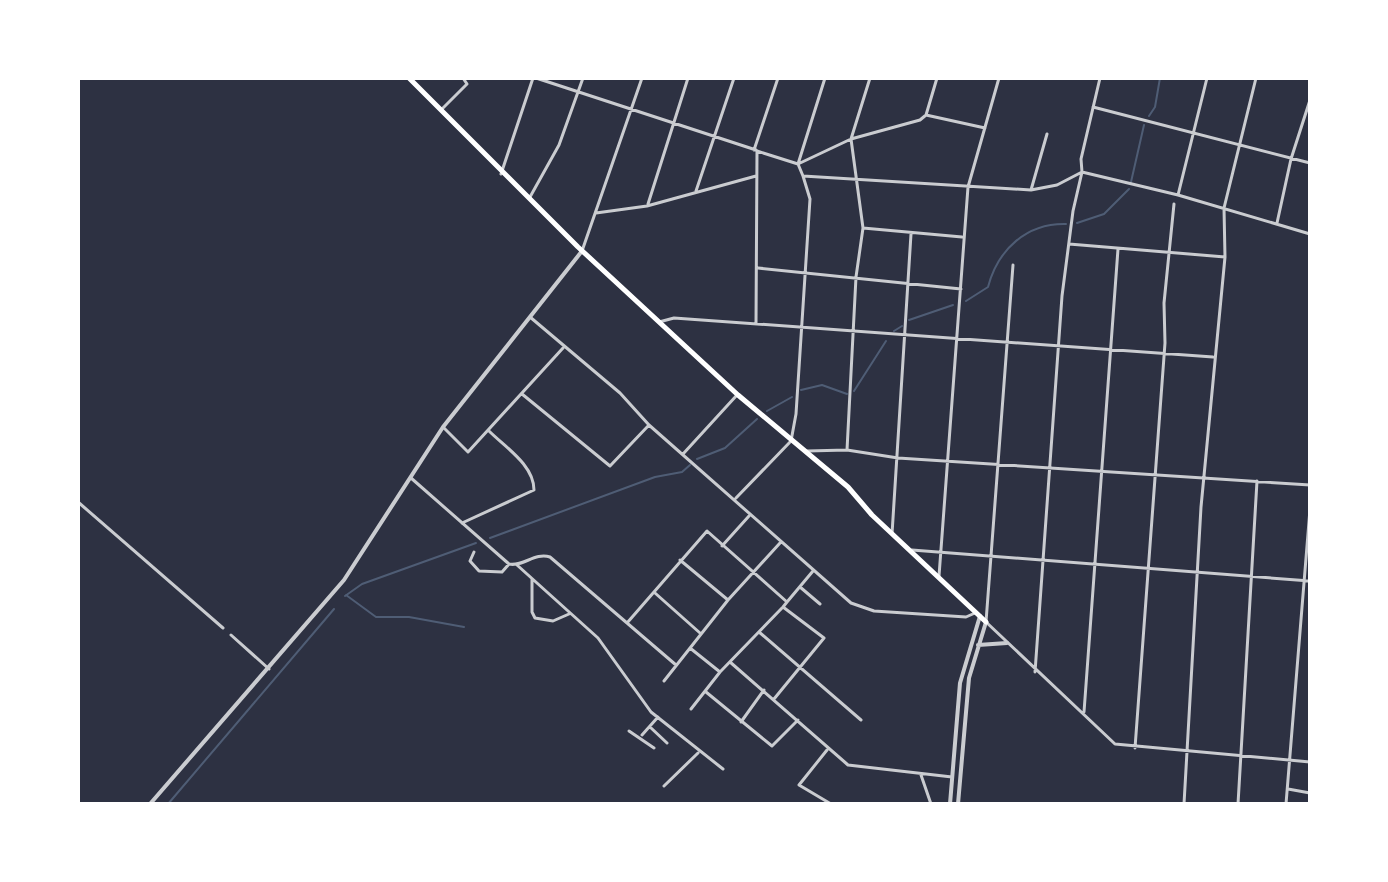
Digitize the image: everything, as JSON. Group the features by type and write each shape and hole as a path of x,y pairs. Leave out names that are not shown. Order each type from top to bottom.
{"main road":[{"path":"409,78 501,174 582,251 738,395 848,487 939,580 986,622"}],"street":[{"path":"441,111 467,84 463,78"},
{"path":"501,174 534,78 717,135 798,164 851,139 926,115 985,128"},
{"path":"528,200 559,145 583,78"},
{"path":"150,804 344,580 443,427 582,251 642,78"},
{"path":"647,206 688,78"},
{"path":"696,191 734,78"},
{"path":"756,324 756,150 778,78"},
{"path":"736,498 791,441 803,325 810,199 798,164 825,78"},
{"path":"847,450 856,277 863,228 859,180 851,139 870,78"},
{"path":"926,115 937,78"},
{"path":"939,580 968,187 999,78"},
{"path":"1035,672 1069,244 1082,172 1081,159 1100,78"},
{"path":"1178,195 1207,78"},
{"path":"1184,804 1203,478 1225,257 1224,208 1256,78"},
{"path":"1277,223 1291,159 1310,100"},
{"path":"1093,107 1310,163"},
{"path":"1031,190 1047,134"},
{"path":"803,176 1031,190 1057,185 1082,172 1178,195 1310,234"},
{"path":"596,213 647,206 757,175"},
{"path":"1135,748 1156,474 1168,253 1174,204"},
{"path":"863,228 963,237"},
{"path":"892,534 911,234"},
{"path":"1069,244 1225,257"},
{"path":"1083,714 1118,249"},
{"path":"958,804 968,684 986,622 1013,265"},
{"path":"758,268 961,289"},
{"path":"530,317 620,393 649,425 736,498 750,515 851,603 874,611 966,617 978,614 963,670 950,804"},
{"path":"659,322 674,318 803,325 904,337 1006,341 1213,357"},
{"path":"443,427 468,452 564,347"},
{"path":"522,394 610,466 649,425"},
{"path":"683,454 738,395"},
{"path":"462,523 534,490 532,476 526,468 489,431"},
{"path":"803,451 847,450 898,458 1310,485"},
{"path":"410,477 509,564 517,565 547,555 676,665"},
{"path":"1238,804 1257,481"},
{"path":"78,502 223,628"},
{"path":"1286,804 1308,581 1310,509"},
{"path":"722,546 750,515"},
{"path":"627,623 707,531 787,602"},
{"path":"664,681 700,633 781,542"},
{"path":"908,549 1044,563 1148,567 1308,581"},
{"path":"474,552 470,561 479,571 502,572 509,564"},
{"path":"680,560 728,600"},
{"path":"517,565 598,638 642,701 658,717 698,753 723,769"},
{"path":"691,709 720,672 813,571"},
{"path":"532,579 532,612 535,618 553,621 570,613"},
{"path":"800,587 820,604"},
{"path":"654,592 700,633"},
{"path":"774,699 824,638 783,607"},
{"path":"986,622 1035,672 1115,744 1310,762"},
{"path":"759,632 861,720"},
{"path":"231,635 269,669"},
{"path":"978,645 1007,643"},
{"path":"690,648 720,672"},
{"path":"730,662 852,767 952,777"},
{"path":"741,722 764,690"},
{"path":"706,692 772,746 798,720"},
{"path":"641,736 658,717"},
{"path":"650,727 667,743"},
{"path":"629,731 641,736 654,748"},
{"path":"829,748 799,785 831,804"},
{"path":"664,786 698,753"},
{"path":"921,775 931,804"},
{"path":"1288,789 1310,793"}],"waterway":[{"path":"1149,116 1155,107 1160,78"},
{"path":"1131,182 1144,125"},
{"path":"1077,223 1104,214 1129,189"},
{"path":"966,301 988,287 999,261 1016,241 1039,228 1066,224"},
{"path":"909,320 953,305"},
{"path":"894,331 902,326"},
{"path":"854,391 886,341"},
{"path":"801,390 822,385 847,394"},
{"path":"767,411 792,397"},
{"path":"697,459 725,448 757,419"},
{"path":"490,538 655,477 682,472 690,465"},
{"path":"345,596 362,584 476,543"},
{"path":"346,595 376,617 409,617 464,627"},
{"path":"168,804 334,609"}]}
